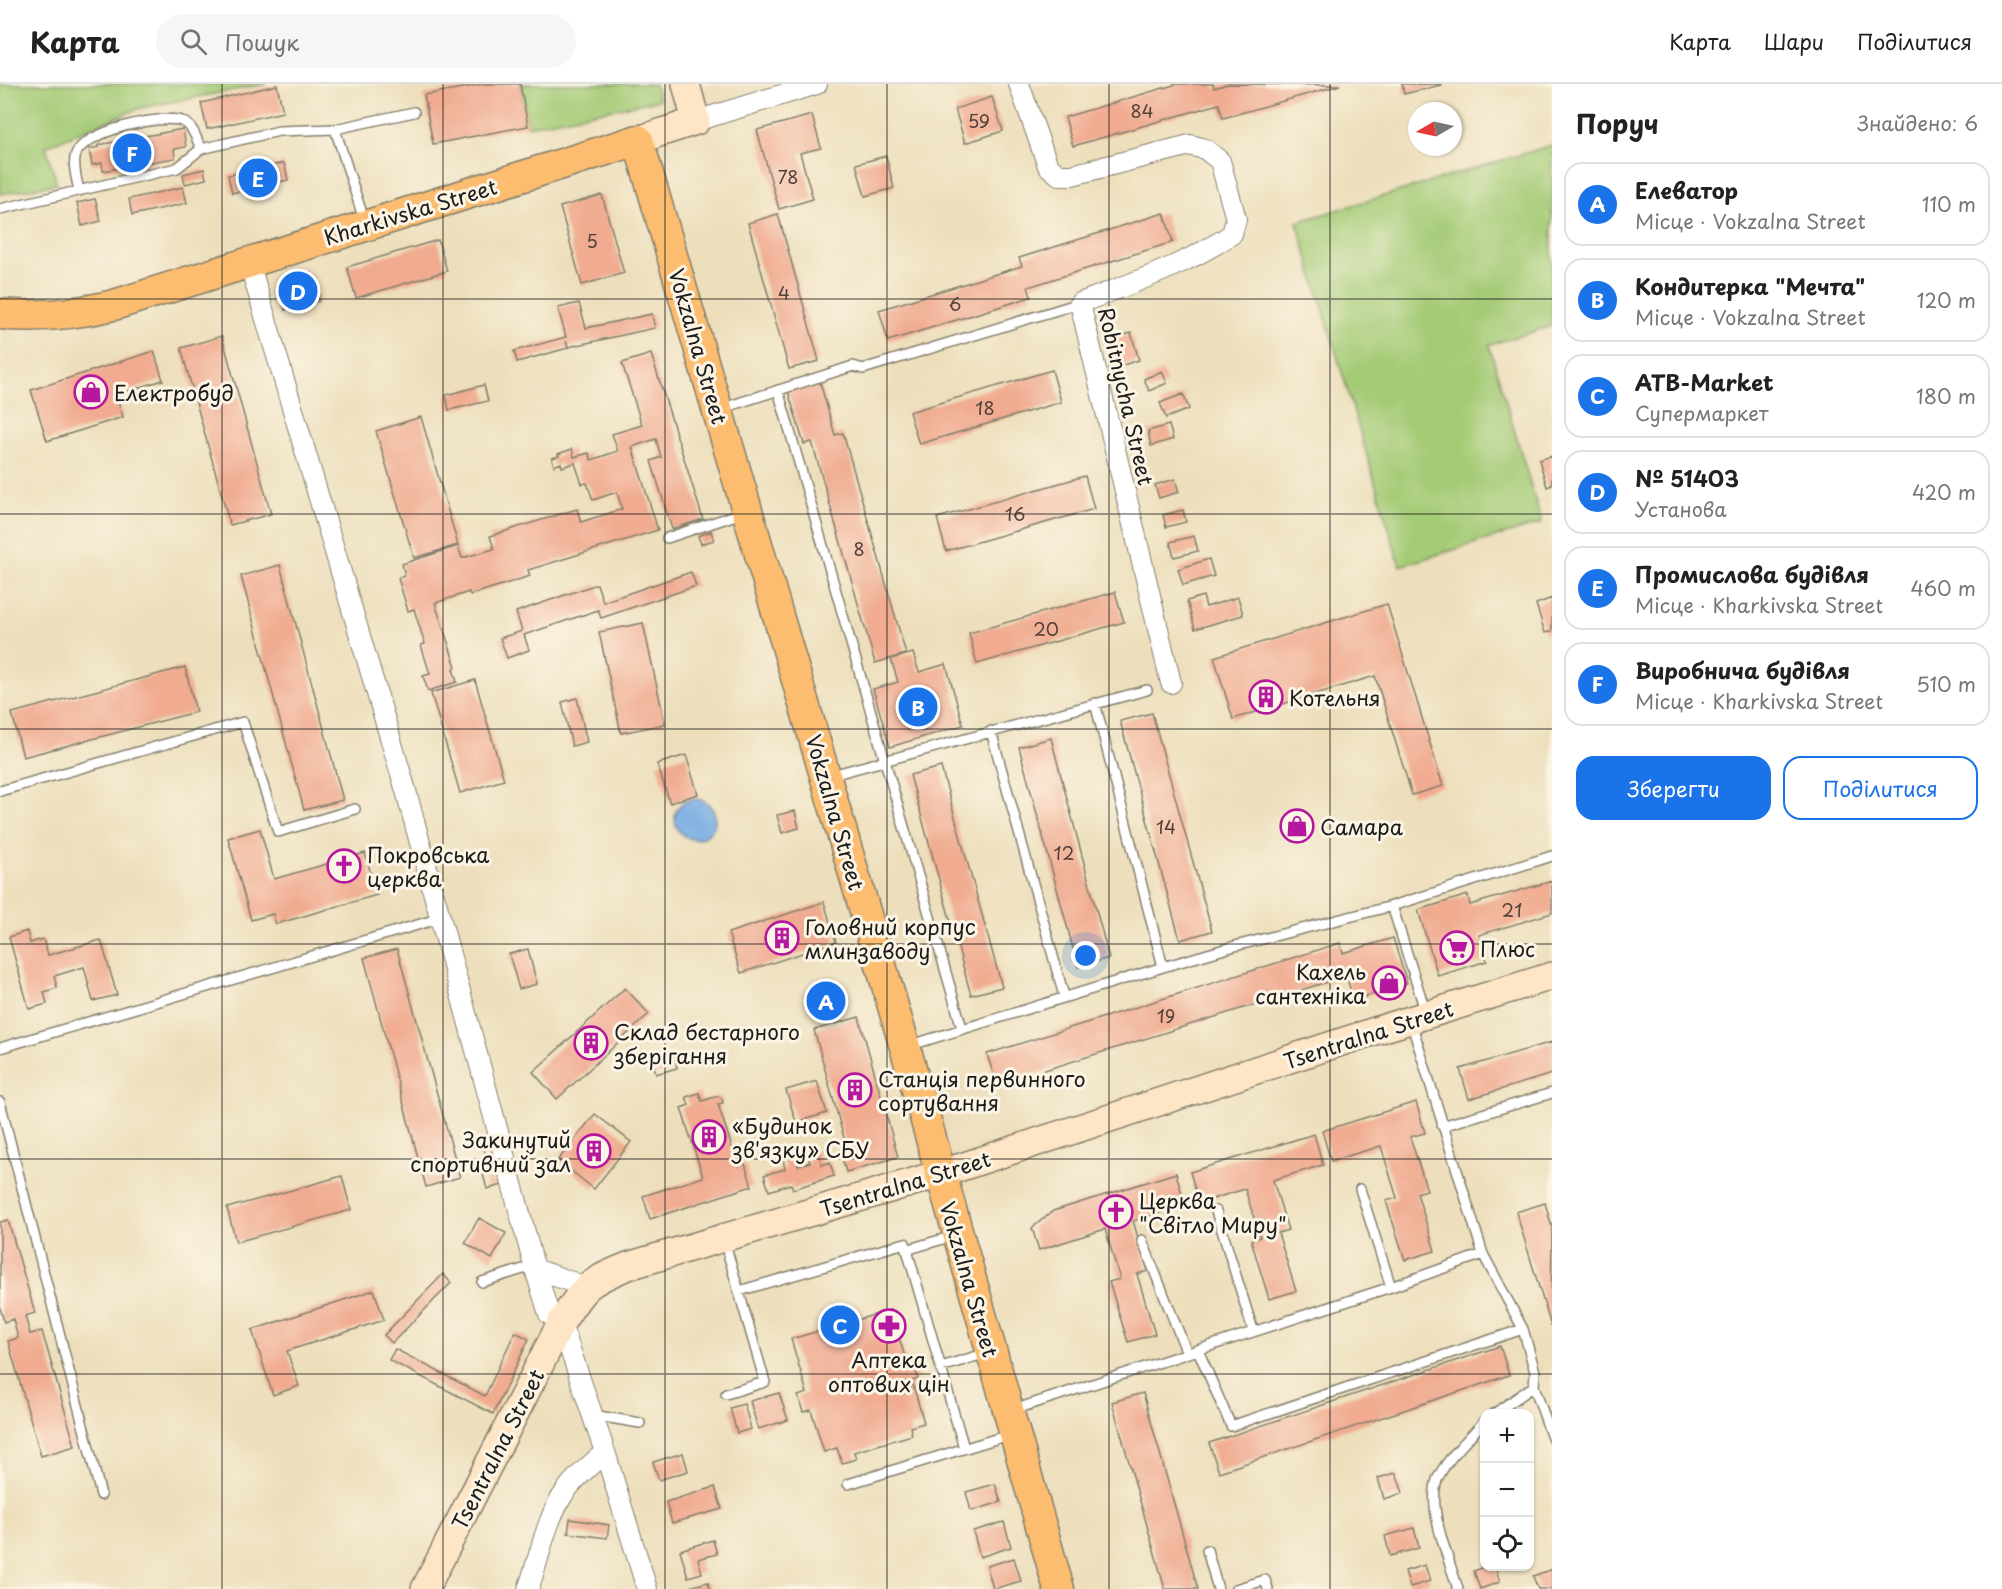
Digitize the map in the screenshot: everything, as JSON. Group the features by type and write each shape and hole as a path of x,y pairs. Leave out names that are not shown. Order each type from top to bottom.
{"main road":[{"name":"Kharkivska Street","path":"0,314 39,317 87,312 114,305 638,140"},
{"name":"Vokzalna Street","path":"638,140 905,1047 1059,1589"}],"street":[{"path":"686,84 696,121"},
{"name":"Kharkivska Street","path":"638,140 817,84"},
{"name":"Robitnycha Street","path":"1019,84 1048,166 1059,175 1072,175 1190,145 1205,149 1220,161 1236,219 1232,234 1160,272 1080,303 1172,683"},
{"path":"249,262 403,780 535,1269 549,1314 561,1323 605,1452 647,1589"},
{"name":"Tsentralna Street","path":"425,1589 561,1323 586,1287 599,1278 628,1266 940,1174 1419,1017 1552,976"},
{"path":"535,1269 586,1287"},
{"path":"528,1589 547,1531 564,1493 605,1452"}],"lane":[{"path":"0,209 177,168 201,149 279,131 335,129 414,112"},
{"path":"79,191 74,162 80,147 92,138 112,129 175,119 185,122 190,127 201,149"},
{"path":"335,129 366,225"},
{"path":"718,410 853,366 863,369 1080,303"},
{"path":"777,390 962,1028"},
{"path":"667,538 748,512"},
{"path":"826,776 1146,690"},
{"path":"1095,703 1163,967"},
{"path":"0,791 243,722 278,832 355,809"},
{"path":"992,731 1064,996"},
{"path":"905,1047 1064,996 1235,946 1392,906 1552,856"},
{"path":"1392,906 1442,1126 1483,1254 1523,1329 1535,1372 1534,1386 1552,1438"},
{"path":"0,1048 441,918"},
{"path":"1442,1126 1552,1093"},
{"path":"0,1102 101,1495"},
{"path":"1360,1189 1391,1287"},
{"path":"1216,1211 1253,1330"},
{"path":"906,1250 957,1235"},
{"path":"723,1238 765,1382 726,1394"},
{"path":"1142,1240 1187,1353"},
{"path":"739,1291 904,1243 964,1448"},
{"path":"848,1484 964,1448 1011,1422 1187,1353 1391,1287 1483,1254"},
{"path":"482,1282 523,1269 535,1269"},
{"path":"1198,1350 1231,1426 1523,1329"},
{"path":"941,1367 992,1352"},
{"path":"1500,1409 1534,1386"},
{"path":"592,1415 640,1423"},
{"path":"1458,1589 1433,1496 1438,1478 1448,1463 1480,1427"},
{"path":"1207,1550 1218,1589"},
{"path":"1236,1589 1265,1580 1268,1589"}],"green space":[{"path":"0,84 267,84 140,108 46,146 57,184 0,194"},
{"path":"520,84 655,84 659,100 528,126"},
{"path":"1552,145 1552,326 1489,345 1542,523 1400,566 1297,222"}],"water":[{"path":"695,799 709,805 715,819 709,833 695,839 681,833 675,819 681,805"}],"building":[{"path":"484,84 520,84 528,126 433,144 424,95"},
{"path":"1177,84 1213,84 1214,88 1228,84 1340,85 1223,118 1219,104 1073,146 1065,117"},
{"path":"1402,84 1441,84 1441,85 1404,94"},
{"path":"277,85 283,112 207,129 201,103"},
{"path":"992,97 1003,131 965,143 955,109"},
{"path":"812,115 821,148 800,153 813,199 779,209 757,130"},
{"path":"183,129 186,147 174,149 175,158 145,163 146,167 130,170 129,166 103,171 102,163 92,165 89,149 99,147 98,145"},
{"path":"886,156 894,188 865,196 856,164"},
{"path":"284,163 288,180 232,193 228,175"},
{"path":"204,169 206,179 185,184 183,174"},
{"path":"183,187 187,203 132,215 129,199"},
{"path":"602,195 624,273 582,285 560,207"},
{"path":"95,199 101,221 82,226 77,203"},
{"path":"1164,213 1173,242 1028,287 1031,297 888,341 879,310 1022,266 1019,258"},
{"path":"778,214 819,361 789,369 748,223"},
{"path":"438,240 447,271 356,298 347,267"},
{"path":"311,273 319,301 285,310 278,282"},
{"path":"579,303 586,328 652,314 655,328 568,347 566,341 568,348 517,362 514,351 566,337 558,308"},
{"path":"1131,333 1139,360 1117,367 1108,340"},
{"path":"222,336 271,514 230,525 181,348"},
{"path":"154,351 163,380 116,395 123,417 47,441 31,390"},
{"path":"651,354 703,519 672,529 651,461 661,457 656,439 632,447 658,530 528,570 530,576 470,595 469,592 435,603 456,667 453,669 457,682 428,691 423,676 430,674 421,645 425,644 414,609 408,611 398,578 405,576 402,564 458,546 462,558 494,549 490,536 577,509 581,522 622,509 617,492 593,500 587,483 582,484 575,463 562,467 561,463 554,466 552,458 572,449 574,457 589,453 591,460 618,451 612,434 642,425 622,363"},
{"path":"1052,370 1061,402 919,444 909,412"},
{"path":"1162,371 1167,383 1149,391 1144,379"},
{"path":"820,382 835,435 843,433 906,654 875,663 812,442 804,444 788,391"},
{"path":"484,385 488,401 449,410 446,395"},
{"path":"1183,394 1189,409 1166,418 1160,403"},
{"path":"421,417 458,545 414,558 376,431"},
{"path":"1169,425 1173,439 1151,446 1148,431"},
{"path":"1552,456 1552,485 1547,487 1539,460"},
{"path":"1085,476 1094,509 946,551 937,518"},
{"path":"1175,479 1179,492 1159,498 1155,485"},
{"path":"1183,510 1186,522 1166,527 1163,515"},
{"path":"711,531 714,540 701,544 698,536"},
{"path":"1194,536 1198,551 1174,557 1170,542"},
{"path":"1209,559 1214,576 1183,585 1178,569"},
{"path":"280,565 343,800 304,810 241,576"},
{"path":"691,572 696,586 601,618 598,610 524,635 529,650 507,658 500,638 522,631 516,612 597,584 603,602"},
{"path":"1115,592 1124,622 977,664 969,633"},
{"path":"1203,596 1206,607 1238,597 1243,615 1195,629 1187,601"},
{"path":"1552,598 1552,631 1545,633 1536,604"},
{"name":"Котельня","path":"1387,604 1443,786 1412,795 1375,676 1233,719 1214,657"},
{"path":"643,623 665,724 621,733 599,632"},
{"path":"913,653 919,672 946,664 963,725 890,747 873,689 898,682 891,659"},
{"path":"185,667 196,712 23,757 12,713"},
{"path":"475,680 504,780 460,793 431,693"},
{"path":"577,698 587,742 572,746 562,702"},
{"path":"1152,713 1212,931 1180,940 1120,721"},
{"path":"1051,738 1109,958 1078,967 1019,747"},
{"path":"686,755 698,794 670,803 657,764"},
{"path":"941,767 1002,987 971,995 910,775"},
{"path":"795,811 799,828 782,833 777,815"},
{"name":"Покровська церква","path":"260,829 274,879 365,853 377,895 276,924 273,914 251,920 228,838"},
{"path":"1552,881 1552,913 1479,935 1487,961 1438,976 1418,910 1468,895 1470,905"},
{"name":"Головний корпус млинзаводу","path":"824,902 836,942 741,973 728,933"},
{"path":"27,931 30,943 43,939 48,955 101,940 117,995 93,1001 84,967 54,976 57,988 44,992 47,1004 29,1009 9,937"},
{"path":"1393,938 1407,983 1354,1000 1346,976 997,1085 987,1054 1340,943 1343,953"},
{"path":"397,949 460,1177 426,1187 364,958"},
{"path":"528,949 537,984 519,989 509,954"},
{"name":"Склад бестарного зберігання","path":"625,988 649,1014 557,1099 533,1072"},
{"path":"832,988 838,1008 821,1014 814,993"},
{"name":"Станція первинного сортування","path":"859,1017 898,1157 846,1172 840,1151 847,1149 814,1030"},
{"path":"1552,1042 1552,1074 1469,1099 1460,1069"},
{"path":"675,1057 677,1068 656,1074 653,1063"},
{"path":"817,1081 827,1113 796,1122 786,1090"},
{"path":"699,1093 702,1101 718,1096 722,1099 723,1103 718,1104 738,1166 745,1164 752,1186 650,1219 643,1196 703,1177 681,1108 689,1105 686,1097"},
{"path":"1416,1102 1425,1133 1410,1137 1427,1190 1417,1193 1435,1251 1405,1260 1386,1201 1397,1198 1381,1146 1331,1161 1322,1131"},
{"name":"Закинутий спортивний зал","path":"595,1114 631,1142 594,1189 558,1160"},
{"path":"1314,1134 1323,1165 1273,1180 1288,1230 1278,1233 1296,1291 1269,1299 1251,1240 1260,1237 1245,1189 1199,1203 1190,1172"},
{"path":"490,1139 503,1185 487,1189 480,1163 487,1161 482,1141"},
{"path":"817,1150 822,1165 830,1162 834,1176 793,1189 791,1184 769,1191 764,1175 785,1169 783,1159 797,1156 798,1166 810,1162 807,1153"},
{"path":"1176,1173 1185,1205 1133,1221 1148,1271 1137,1274 1155,1334 1128,1342 1109,1282 1120,1279 1105,1229 1039,1250 1032,1228 1053,1211"},
{"path":"342,1176 351,1210 236,1242 227,1208"},
{"path":"1545,1203 1552,1227 1551,1326 1516,1212"},
{"path":"479,1218 506,1233 492,1259 465,1243"},
{"path":"8,1220 35,1313 25,1316 30,1334 42,1331 75,1446 41,1456 8,1341 18,1338 13,1319 4,1322 0,1308 0,1222"},
{"path":"443,1274 451,1283 392,1343 384,1335"},
{"path":"374,1290 384,1320 287,1351 299,1386 273,1395 252,1330"},
{"path":"891,1310 907,1364 914,1363 918,1379 912,1381 924,1423 910,1427 912,1435 854,1452 856,1459 842,1463 837,1448 824,1452 811,1410 803,1412 798,1396 807,1393 791,1339"},
{"path":"515,1332 529,1339 493,1414 389,1360 395,1349 485,1396"},
{"path":"1500,1346 1509,1375 1219,1472 1209,1443"},
{"path":"779,1393 788,1420 758,1429 750,1401"},
{"path":"1143,1393 1198,1589 1165,1589 1112,1402"},
{"path":"744,1404 751,1429 737,1433 730,1408"},
{"path":"683,1453 688,1471 659,1480 653,1462"},
{"path":"1396,1473 1403,1493 1384,1499 1378,1478"},
{"path":"995,1484 1001,1502 971,1511 966,1492"},
{"path":"715,1487 722,1509 672,1523 666,1502"},
{"path":"570,1519 609,1525 607,1538 568,1533"},
{"path":"1004,1522 1011,1547 980,1557 973,1531"},
{"path":"1414,1528 1419,1548 1390,1556 1385,1536"},
{"path":"713,1540 717,1554 698,1559 702,1573 688,1577 680,1550"},
{"path":"1014,1558 1021,1581 993,1589 987,1566"},
{"path":"1425,1565 1430,1581 1410,1587 1405,1571"},
{"path":"1480,1568 1480,1571 1497,1571 1500,1582 1480,1589 1474,1571"},
{"path":"1552,1569 1552,1589 1538,1589 1533,1576"},
{"path":"708,1582 710,1589 686,1589 686,1588"}],"place":[{"name":"Виробнича будівля","path":"132,153"},
{"name":"Промислова будівля","path":"258,178"},
{"name":"№ 51403","path":"298,291"},
{"name":"Електробуд","path":"91,392"},
{"name":"Котельня","path":"1266,697"},
{"name":"Кондитерка \"Мечта\"","path":"918,707"},
{"name":"Самара","path":"1297,826"},
{"name":"Покровська церква","path":"344,866"},
{"name":"Головний корпус млинзаводу","path":"782,938"},
{"name":"Плюс","path":"1457,948"},
{"name":"Кахель сантехніка","path":"1389,983"},
{"name":"Елеватор","path":"826,1001"},
{"name":"Склад бестарного зберігання","path":"591,1043"},
{"name":"Станція первинного сортування","path":"855,1090"},
{"name":"«Будинок зв'язку» СБУ","path":"709,1137"},
{"name":"Закинутий спортивний зал","path":"594,1151"},
{"name":"Церква \"Світло Миру\"","path":"1116,1212"},
{"name":"ATB-Market","path":"840,1325"},
{"name":"Аптека оптових цін","path":"889,1326"}]}
